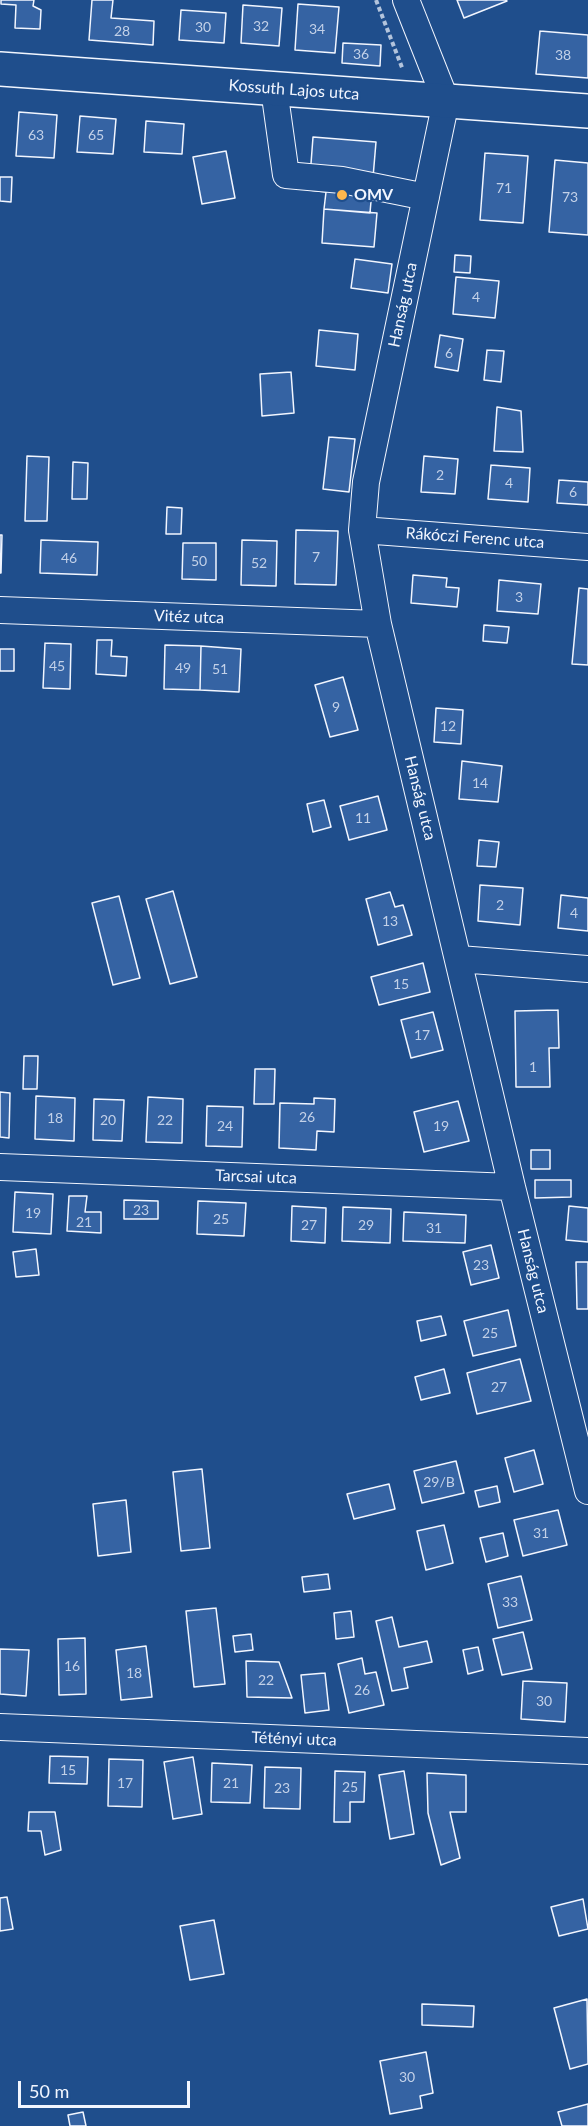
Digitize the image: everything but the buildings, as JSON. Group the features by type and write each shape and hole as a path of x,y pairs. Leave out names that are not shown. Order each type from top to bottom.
{"main road":[{"name":"Kossuth Lajos utca","path":"0,69 588,111"}],"street":[{"path":"406,0 446,101"},
{"path":"274,89 286,175 342,180 426,197"},
{"name":"Hanság utca","path":"446,101 366,482 362,530 378,624 512,1187 576,1397 588,1491"},
{"name":"Rákóczi Ferenc utca","path":"362,530 588,547"},
{"name":"Vitéz utca","path":"0,610 378,624"},
{"path":"459,959 588,969"},
{"name":"Tarcsai utca","path":"0,1167 512,1187"},
{"name":"Tétényi utca","path":"0,1727 588,1751"}],"path":[{"path":"376,0 414,99"}],"place":[{"name":"OMV","path":"342,195"}]}
